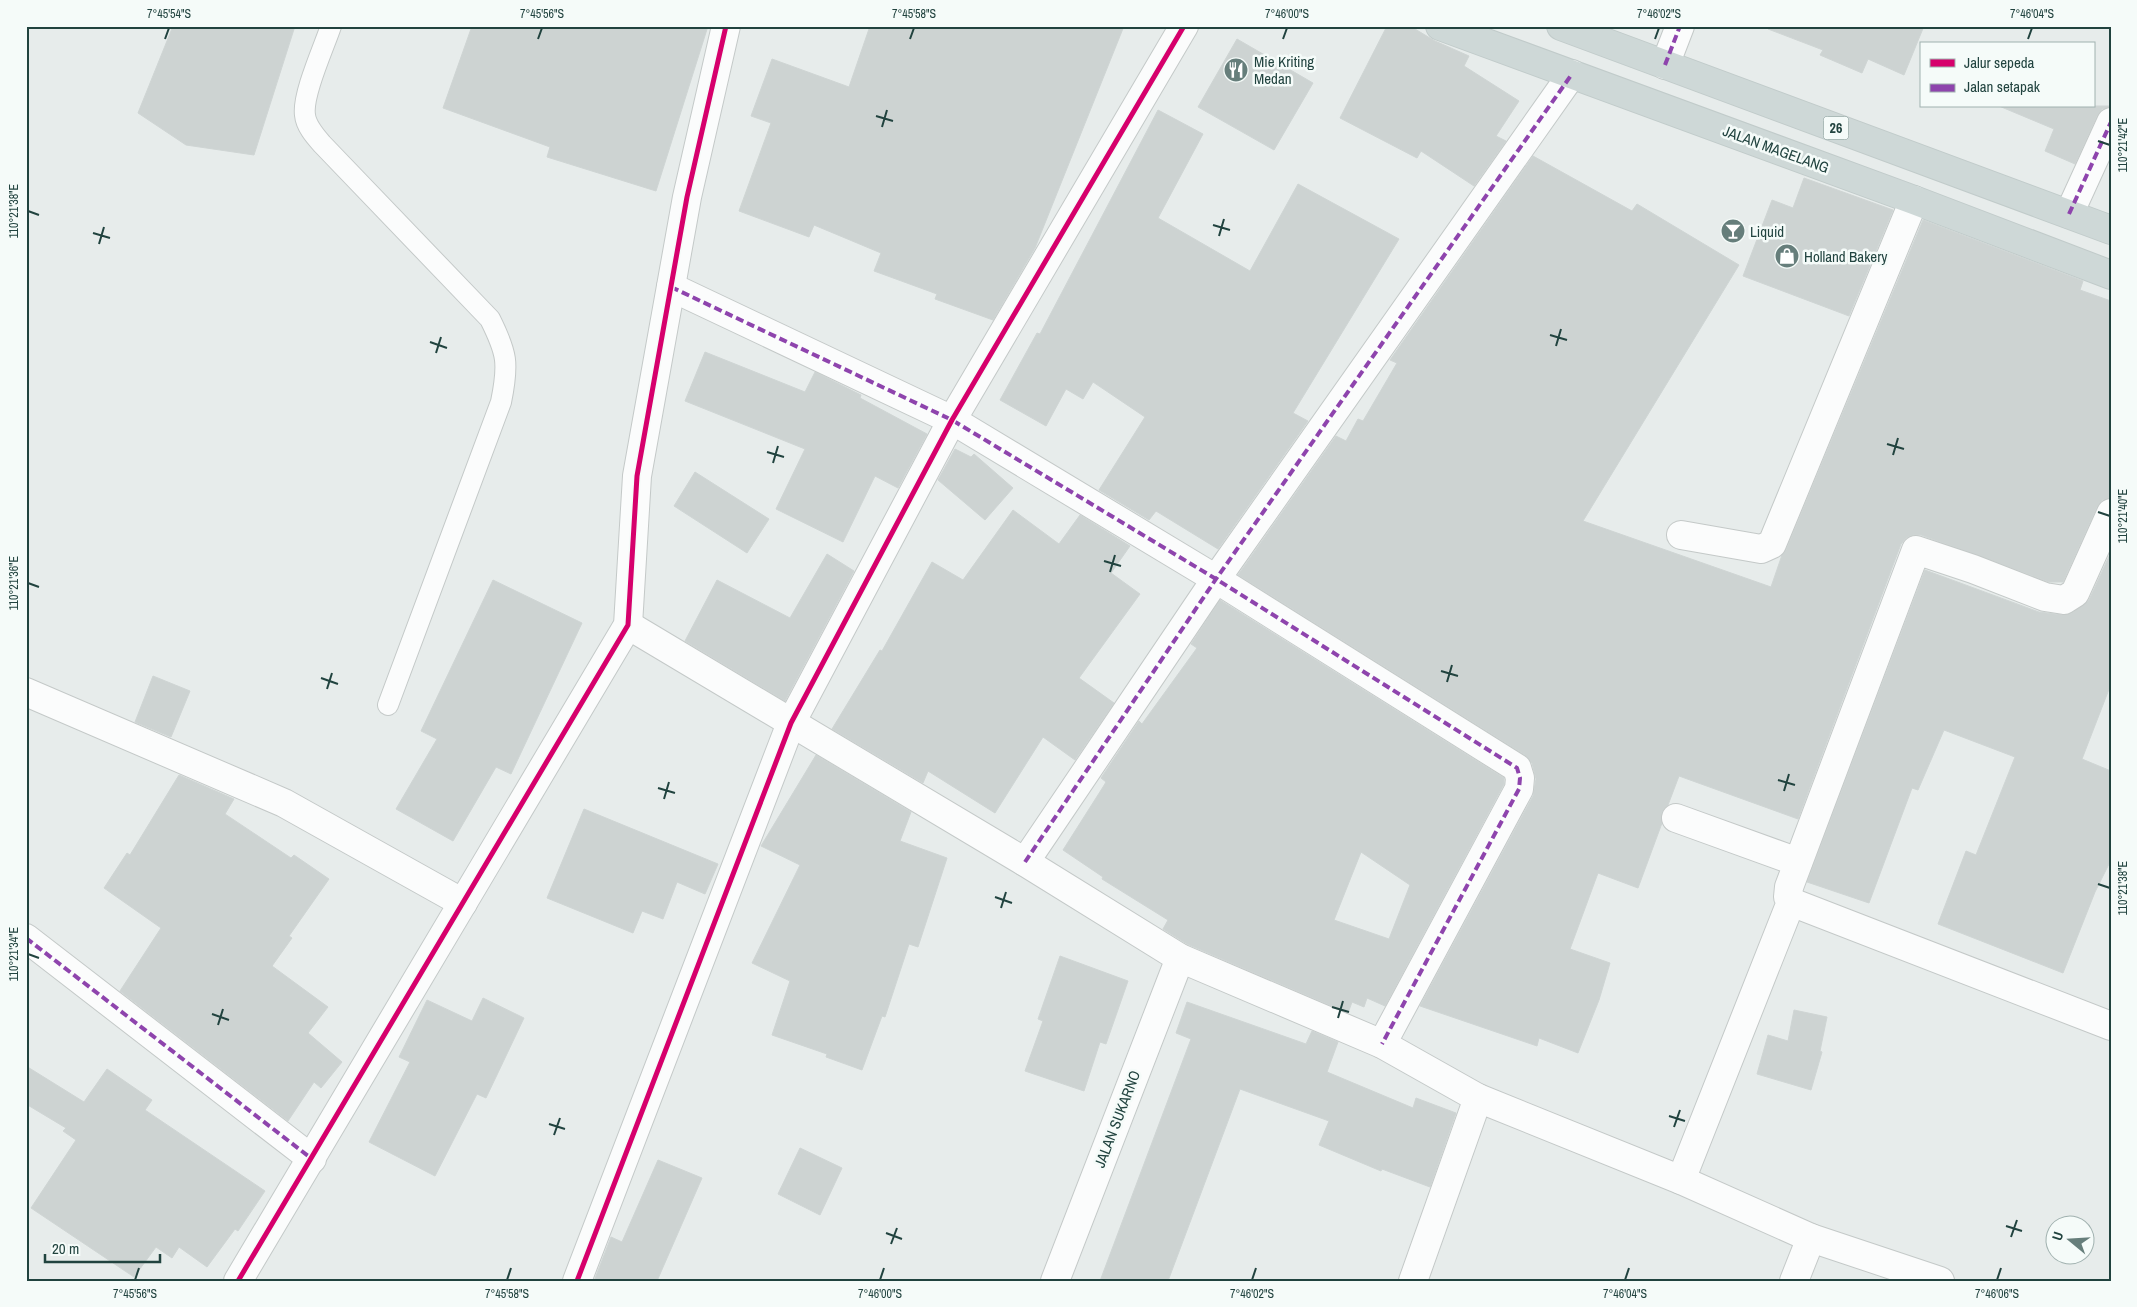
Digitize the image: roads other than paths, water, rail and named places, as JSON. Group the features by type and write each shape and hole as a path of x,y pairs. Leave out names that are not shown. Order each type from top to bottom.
{"main road":[{"name":"JALAN MAGELANG","path":"1440,26 1914,200 2111,275"},
{"name":"26","path":"1561,26 2111,230"},
{"path":"2052,252 2069,214"}],"street":[{"path":"238,1281 628,625 637,476 687,196 726,26"},
{"path":"577,1281 791,723 952,420 1184,26"},
{"path":"1665,65 1680,26"},
{"path":"1025,862 1216,579 1572,74"},
{"path":"2069,214 2111,122"},
{"path":"1681,535 1761,549 1772,544 1914,200"},
{"path":"671,287 952,420 1216,579 1517,768 1520,778 1519,788 1382,1044"},
{"path":"2111,513 2075,593 2064,600 2045,597 1973,569 1916,550 1798,862 1789,887 1788,897 1791,902 2111,1026"},
{"path":"628,625 1025,862 1180,958 1382,1044 1478,1098 1681,1180 1811,1238 1940,1281"},
{"path":"26,692 284,803 463,903"},
{"path":"1676,818 1798,862"},
{"path":"1681,1180 1791,902"},
{"path":"26,938 312,1159"},
{"name":"JALAN SUKARNO","path":"1055,1281 1180,958"},
{"path":"1413,1281 1478,1098"},
{"path":"1794,1281 1811,1238"}],"lane":[{"path":"331,26 307,96 305,114 310,128 322,144 490,318 505,350 507,375 501,402 388,705"}],"place":[{"name":"Mie Kriting Medan","path":"1236,70"},
{"name":"Liquid","path":"1733,231"},
{"name":"Holland Bakery","path":"1787,256"}]}
